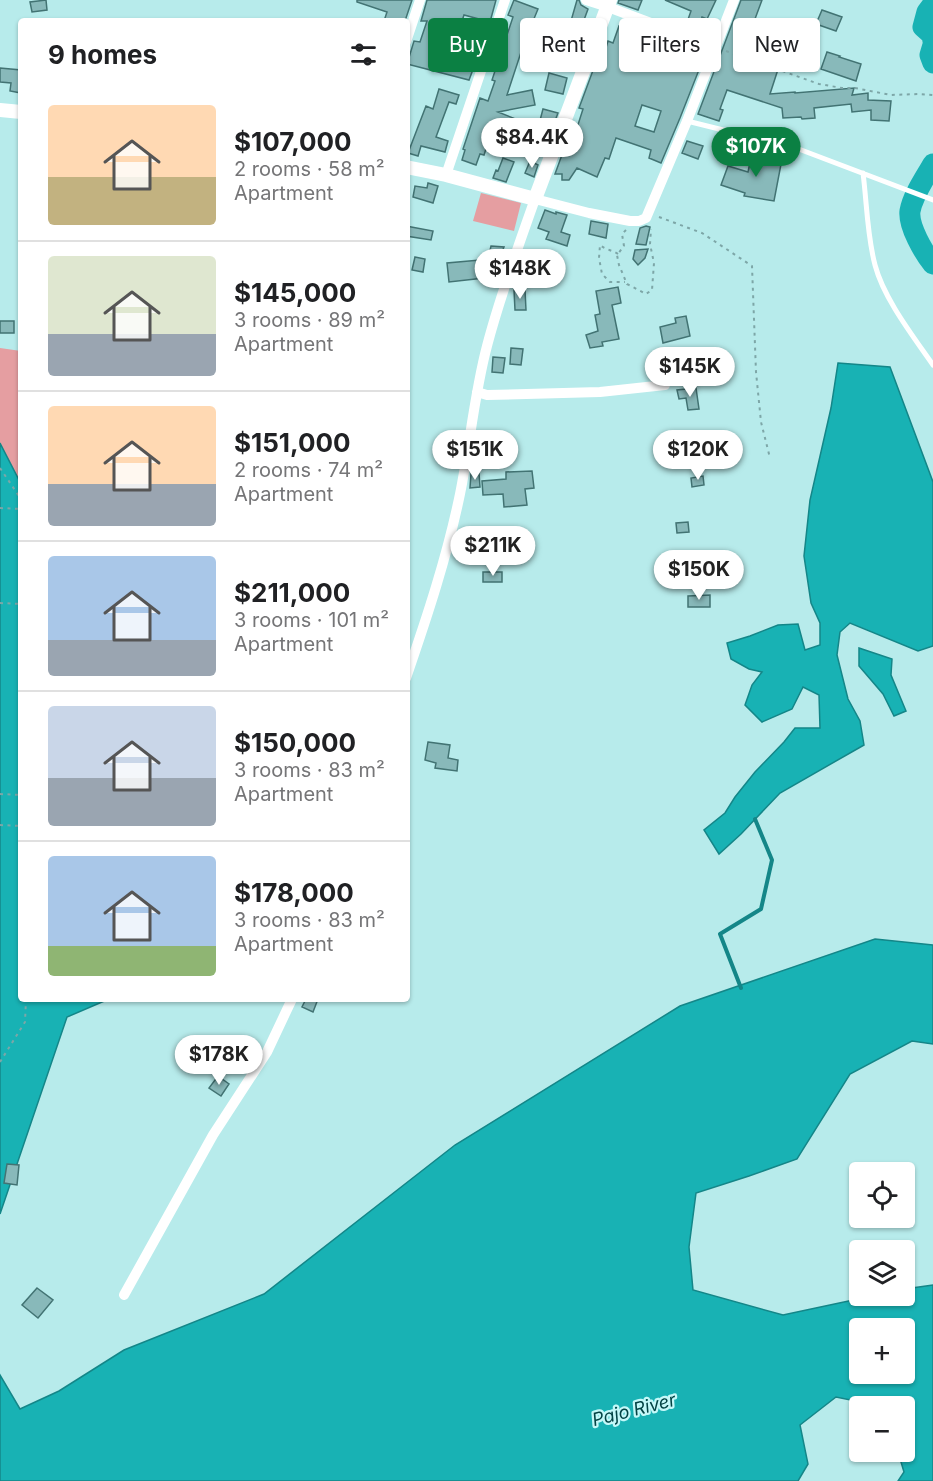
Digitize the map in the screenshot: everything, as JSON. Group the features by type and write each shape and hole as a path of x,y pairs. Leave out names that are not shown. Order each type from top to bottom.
{"street":[{"path":"410,30 420,0"},
{"path":"446,175 505,0"},
{"path":"586,0 609,3 645,18"},
{"path":"721,32 734,0"},
{"path":"410,666 441,573 460,493 477,392 497,310 535,199 609,3"},
{"path":"410,168 446,175 589,213 639,221 646,218 706,72"},
{"path":"0,110 18,112"},
{"path":"477,392 487,395 600,392 665,385"},
{"path":"124,1295 213,1135 267,1052 291,1002"}],"lane":[{"path":"687,121 796,148 933,200"},
{"path":"863,173 869,240 879,278 888,297 933,365"}],"path":[{"path":"721,49 819,84 891,95 933,95"},
{"path":"648,213 702,233 752,266 760,422 770,458"},
{"path":"630,221 628,229 622,234 624,246 618,254 619,265 627,284 646,294 652,290 654,263 650,244 651,228"},
{"path":"618,254 600,246 599,258 602,274 610,282 626,282"},
{"path":"0,468 18,495"},
{"path":"0,508 18,509"},
{"path":"0,603 18,604"},
{"path":"0,794 18,795"},
{"path":"0,825 18,826"},
{"path":"0,1062 25,1022 26,1002"}],"shaded area":[{"path":"481,193 521,203 514,231 473,221"},
{"path":"0,348 18,351 18,507 0,506"}],"water":[{"path":"838,363 890,367 933,482 933,646 918,651 850,623 840,632 837,655 848,699 860,721 864,745 780,793 719,854 704,830 725,813 755,772 795,728 820,728 819,695 803,687 792,709 762,722 745,705 752,685 762,672 749,669 731,659 727,643 778,625 798,624 805,650 820,645 820,623 811,603 804,556 810,500 831,408"},
{"path":"0,443 18,478 18,1002 102,1002 67,1017 0,1214"},
{"path":"859,648 892,659 891,675 906,711 894,716 883,694 859,666"},
{"name":"Pajo River","path":"875,939 933,945 933,1044 912,1041 850,1074 797,1159 696,1193 689,1247 693,1290 783,1315 849,1301 849,1306 915,1306 915,1288 933,1285 933,1481 898,1481 904,1472 901,1462 915,1462 915,1396 849,1396 849,1400 836,1397 800,1425 808,1464 798,1481 0,1481 0,1375 20,1409 59,1391 124,1350 264,1294 455,1145 680,1006"}],"building":[{"path":"46,0 47,10 32,12 30,2"},
{"path":"357,0 412,0 406,18 385,18 387,12 357,2"},
{"path":"427,0 496,0 491,18 464,15 463,18 428,18 428,69 410,65 414,41 420,42 427,21 421,21"},
{"path":"514,0 538,9 534,18 520,18 520,55 507,95 532,90 535,105 498,112 538,128 543,109 558,113 548,139 495,121 484,155 480,154 476,165 462,160 465,150 463,149 480,98 488,101 495,81 492,80 495,72 508,72 508,32 513,17 508,15"},
{"path":"577,0 579,0 581,5 588,9 585,18 572,18"},
{"path":"619,0 642,0 638,10 618,3"},
{"path":"665,0 716,0 707,18 689,18 691,11"},
{"path":"741,0 762,0 755,18 734,18"},
{"path":"822,10 842,17 836,31 820,25 819,18"},
{"path":"733,21 733,72 777,72 770,94 854,88 852,95 868,93 868,100 891,101 889,121 871,120 871,110 852,112 851,104 814,108 815,118 783,118 782,108 727,90 720,109 723,110 719,121 698,114 714,72 721,72 721,53"},
{"path":"619,26 619,72 698,72 661,163 649,158 651,150 616,138 609,159 605,158 597,177 577,168 569,180 562,180 562,174 555,174 571,130 576,131 583,109 579,108 592,72 607,72 607,44 608,41 613,43","holes":["642,105 661,111 654,132 635,126"]},
{"path":"827,52 861,64 856,81 821,69"},
{"path":"0,68 18,70 18,92 10,91 11,83 0,82"},
{"path":"438,72 472,72 469,80"},
{"path":"549,73 567,78 563,94 545,90"},
{"path":"439,89 459,95 456,104 449,102 436,137 448,141 445,152 421,146 418,156 410,154 410,148 426,106 433,109"},
{"path":"687,141 703,146 698,159 682,153"},
{"path":"752,153 782,159 774,201 744,196 745,193 721,185 728,166 748,172"},
{"path":"503,158 514,162 506,182 493,178"},
{"path":"530,161 538,165 534,177 525,173"},
{"path":"428,183 438,186 433,203 413,197 415,186 427,188"},
{"path":"545,210 567,215 561,232 570,235 567,246 546,239 549,232 538,228"},
{"path":"591,221 608,224 606,238 589,234"},
{"path":"410,227 433,231 431,240 410,237"},
{"path":"650,227 646,245 636,244 640,228"},
{"path":"491,246 504,247 500,257 489,255"},
{"path":"648,249 645,258 638,265 633,259 635,250"},
{"path":"415,257 425,259 423,272 412,270"},
{"path":"491,259 493,277 449,282 447,263"},
{"path":"618,287 621,303 612,305 619,339 602,342 603,346 590,348 586,335 598,331 595,315 600,314 596,291"},
{"path":"514,290 525,290 526,310 515,310"},
{"path":"686,316 690,336 663,343 660,327 676,323 675,318"},
{"path":"0,321 14,321 14,333 0,333"},
{"path":"511,348 523,349 521,365 510,364"},
{"path":"493,357 505,358 503,373 492,372"},
{"path":"696,388 699,409 688,410 686,398 679,399 677,390"},
{"path":"532,471 534,488 525,489 527,505 504,507 503,494 483,495 482,481 506,479 506,472"},
{"path":"479,473 480,487 470,488 471,474"},
{"path":"703,476 704,485 692,487 691,478"},
{"path":"688,522 689,532 677,533 676,523"},
{"path":"483,572 502,572 502,582 483,582"},
{"path":"710,595 710,607 688,607 688,596"},
{"path":"428,742 450,745 448,758 458,760 457,771 435,768 436,763 425,760"},
{"path":"304,1002 317,1002 313,1012 302,1007"},
{"path":"218,1076 229,1084 221,1096 209,1088"},
{"path":"7,1164 19,1165 17,1185 4,1183"},
{"path":"37,1288 53,1300 38,1318 22,1305"}],"waterway":[{"path":"933,4 927,12 923,27 932,35 933,41"},
{"path":"933,45 930,55 933,63"},
{"path":"933,164 916,193 910,211 914,231 933,264"},
{"path":"741,988 720,934 761,909 772,860 755,819"}]}
